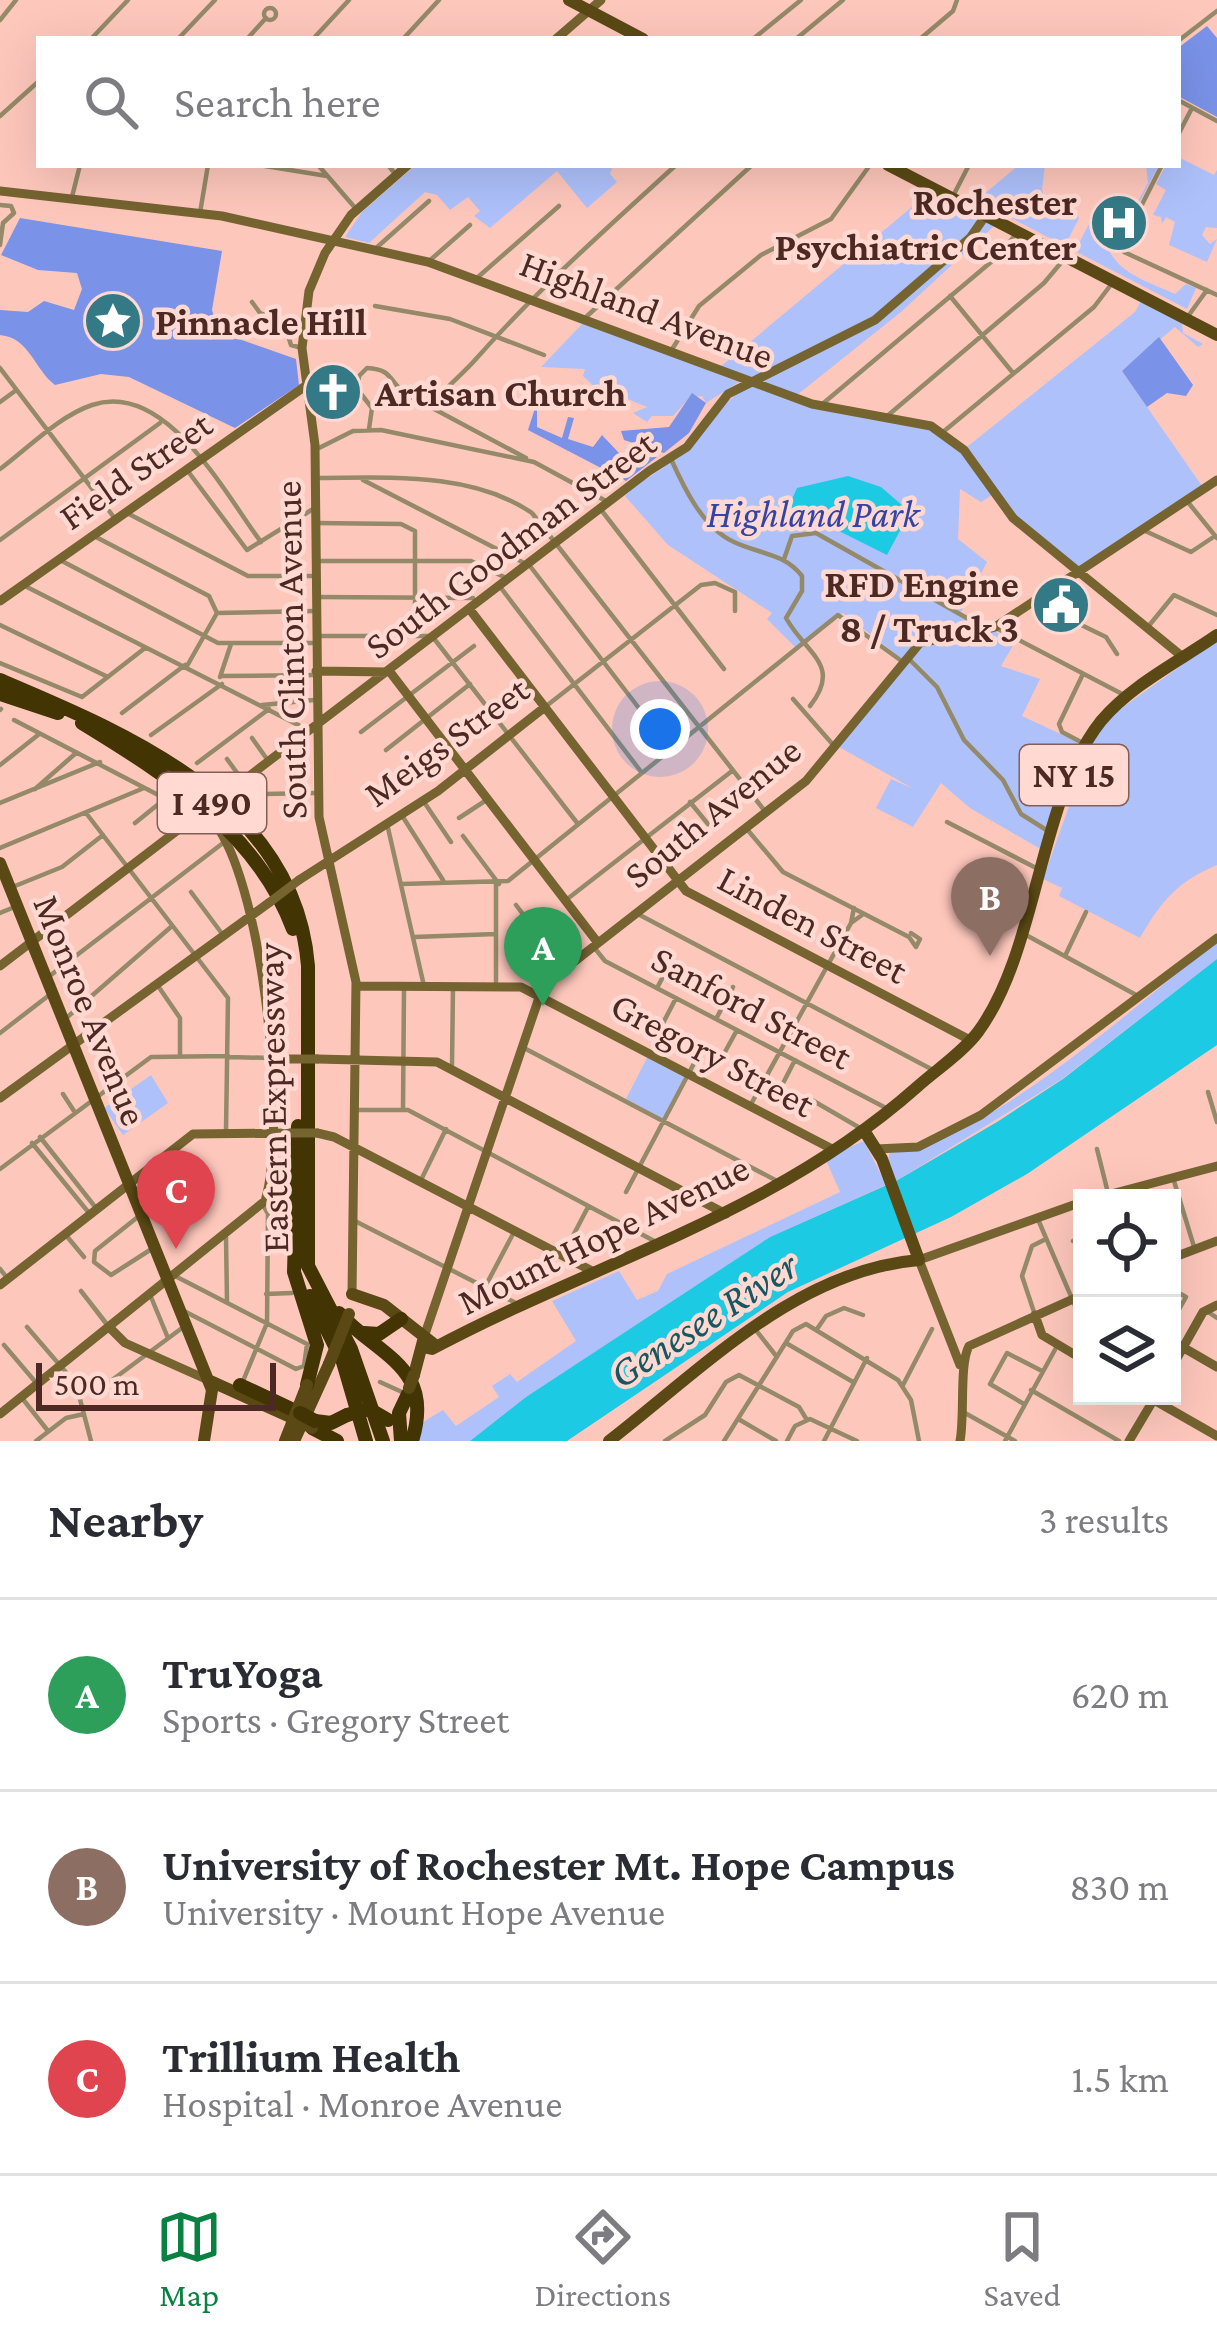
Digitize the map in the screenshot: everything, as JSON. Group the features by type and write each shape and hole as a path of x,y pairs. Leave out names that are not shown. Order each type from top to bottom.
{"highway":[{"path":"0,679 62,710"},
{"path":"0,679 62,710"},
{"name":"Eastern Expressway","path":"62,710 100,722 172,762 231,811 279,871 308,978 308,1263 315,1288 353,1354 380,1441"},
{"name":"Eastern Expressway","path":"62,710 160,763 229,819 269,869 298,930 295,1130 302,1276 342,1359 365,1441"},
{"path":"100,722 166,751 224,795 278,854 298,930"},
{"path":"82,723 172,780 252,856 298,930"},
{"path":"295,1130 293,1272 317,1345 304,1377"},
{"path":"307,1232 316,1277 346,1315 407,1373 417,1403 404,1441"},
{"path":"308,1263 314,1292 347,1353 380,1441"},
{"path":"346,1315 375,1335 398,1319"},
{"path":"242,1382 333,1441"},
{"path":"404,1441 399,1413 408,1383"},
{"path":"313,1424 370,1410 388,1420 404,1441"}],"main road":[{"path":"569,0 637,36"},
{"path":"894,168 1217,332"},
{"path":"986,214 1187,316"},
{"name":"Mount Hope Avenue","path":"422,1344 442,1344 726,1214 869,1128 970,1040 1001,986 1022,933 1086,745 1126,696 1217,635"},
{"name":"Monroe Avenue","path":"0,864 155,1247 173,1280 207,1377 211,1420"},
{"path":"869,1128 917,1254"},
{"path":"757,1331 830,1289 893,1271 917,1254"},
{"path":"615,1440 757,1331 837,1279 917,1254"},
{"path":"352,1294 398,1319 422,1344"},
{"name":"South Clinton Avenue","path":"326,1361 352,1294"},
{"name":"South Avenue","path":"408,1383 422,1344"},
{"path":"285,1441 304,1377 326,1361"},
{"path":"294,1441 326,1361"},
{"path":"207,1377 242,1382"},
{"path":"207,1377 294,1416"},
{"path":"207,1438 219,1400 231,1393 294,1416"}],"street":[{"path":"1,15 16,0"},
{"path":"95,36 128,0"},
{"path":"181,36 215,0"},
{"path":"316,36 350,0"},
{"path":"406,36 439,0"},
{"path":"559,36 601,0"},
{"path":"757,36 801,0"},
{"path":"800,36 842,0"},
{"path":"924,36 947,18 957,0"},
{"path":"1181,39 1217,11"},
{"path":"250,36 266,18"},
{"path":"0,116 36,83"},
{"path":"1181,102 1217,121"},
{"path":"1181,129 1192,108"},
{"path":"72,197 79,168"},
{"path":"200,213 208,168"},
{"path":"278,168 327,176"},
{"path":"320,168 357,210"},
{"path":"390,168 396,175"},
{"name":"South Clinton Avenue","path":"352,1294 356,986 318,793 315,450 302,348 311,284 333,241 357,210 404,168"},
{"path":"432,408 442,390 533,297 673,168"},
{"path":"586,317 749,168"},
{"path":"671,352 699,305 760,255 831,219 868,168"},
{"path":"952,198 967,168"},
{"path":"1160,168 1123,242 1124,252 1217,295"},
{"name":"Highland Avenue","path":"0,190 200,213 428,262 820,406 943,432"},
{"path":"375,249 429,201"},
{"path":"0,205 14,211 3,223 0,245"},
{"path":"478,277 559,206"},
{"name":"South Goodman Street","path":"0,966 200,809 314,730 435,639 471,604 501,588 670,459 692,441 714,406 750,381 875,320 970,238 986,214"},
{"path":"428,262 470,225"},
{"path":"820,406 1003,252 1017,232"},
{"path":"886,417 1048,280 1067,255"},
{"path":"1114,282 1097,304 943,432 964,449 1012,518 1184,658"},
{"path":"1187,316 1207,290"},
{"path":"950,296 1013,373"},
{"path":"252,302 260,314 284,322 291,345 302,348"},
{"path":"375,306 450,319 544,355"},
{"path":"0,368 116,520"},
{"path":"368,429 372,408 358,390 364,369 390,373 398,388 607,507 724,669"},
{"name":"Field Street","path":"0,602 304,387"},
{"path":"0,402 16,390"},
{"path":"0,470 85,408 107,402 135,406 186,435 261,542"},
{"path":"0,540 161,422"},
{"path":"315,450 344,434 368,429 534,462"},
{"path":"469,450 472,430"},
{"path":"670,459 688,496 724,537 784,559 804,581 786,619 826,677 810,706"},
{"path":"187,470 248,550 305,509 316,508"},
{"path":"315,478 416,477 504,497 538,517 766,812"},
{"path":"358,478 530,566 671,750"},
{"name":"South Avenue","path":"422,1344 538,996 565,968 811,777 905,659 934,637 995,627 1217,481"},
{"path":"1143,530 1191,553 1216,537 1187,500"},
{"path":"126,513 248,576 316,577"},
{"path":"316,524 403,524 415,530 415,634"},
{"path":"784,559 796,533 824,537 974,619 982,630"},
{"path":"94,536 207,595 217,613"},
{"path":"770,552 786,548"},
{"path":"60,560 231,644 415,634 435,639 578,824"},
{"path":"316,561 475,562 511,580"},
{"name":"Meigs Street","path":"2,1093 298,880 466,770 701,586 715,583 738,595 735,610"},
{"path":"23,585 314,730"},
{"path":"501,588 642,772"},
{"path":"1147,628 1174,595 1217,615"},
{"path":"316,597 416,597 471,604"},
{"path":"1034,602 1106,637 1117,654"},
{"name":"Linden Street","path":"471,604 686,891 970,1040"},
{"path":"217,613 316,611"},
{"path":"122,712 186,666 217,613"},
{"path":"401,884 498,884 535,860 841,614 938,687 964,740 1006,784 1021,814 1053,833"},
{"path":"0,625 108,677"},
{"path":"995,627 1126,696"},
{"path":"220,680 231,644"},
{"path":"362,732 474,646"},
{"path":"0,679 82,697 145,648"},
{"path":"151,735 220,680 390,672 596,945"},
{"path":"1083,674 1059,727 1086,745"},
{"path":"386,750 470,684"},
{"path":"793,699 835,747"},
{"path":"196,764 265,707 316,700"},
{"path":"0,1414 226,1237 262,1205 269,1187 270,1058 252,915 240,867 226,841 200,809 166,798 14,720"},
{"path":"0,765 38,735"},
{"path":"252,738 269,762"},
{"path":"35,789 77,752"},
{"path":"227,759 263,794 318,793"},
{"path":"0,803 100,762"},
{"path":"566,900 733,770"},
{"path":"0,848 145,787"},
{"path":"135,823 166,798"},
{"path":"423,800 451,842"},
{"path":"459,818 488,800"},
{"path":"690,802 707,824"},
{"path":"86,813 228,998 226,1131"},
{"path":"401,814 444,883"},
{"path":"946,822 1040,870"},
{"path":"386,823 424,986"},
{"path":"746,828 779,869 916,947 920,939 911,933"},
{"path":"10,889 62,867 103,835"},
{"path":"463,836 498,884 496,986"},
{"path":"47,978 226,841"},
{"path":"191,892 224,935"},
{"path":"516,905 565,968"},
{"path":"0,913 16,906"},
{"path":"750,1106 854,908"},
{"path":"1065,956 1086,912"},
{"path":"850,923 863,913"},
{"path":"635,914 934,1071"},
{"path":"64,1020 172,925"},
{"path":"1022,933 1140,998"},
{"path":"414,937 496,934"},
{"path":"885,1166 887,1153 925,1144 981,1115 1217,938"},
{"name":"Sanford Street","path":"596,945 605,961 890,1110"},
{"path":"657,988 674,956"},
{"path":"156,983 180,1017 180,1055"},
{"name":"Gregory Street","path":"356,986 520,987 834,1150"},
{"path":"403,1109 404,986"},
{"path":"452,1071 453,986"},
{"path":"716,1019 733,987"},
{"path":"0,1033 52,992"},
{"path":"660,1029 676,998"},
{"path":"720,1061 737,1030"},
{"path":"521,1047 779,1182"},
{"path":"626,1192 700,1052"},
{"path":"0,1168 151,1057 435,1061 726,1214"},
{"path":"779,1091 795,1060"},
{"path":"1208,1092 1217,1122"},
{"path":"63,1094 74,1111"},
{"path":"805,1096 869,1128"},
{"path":"353,1110 403,1109 663,1245"},
{"path":"420,1181 446,1129"},
{"path":"2,1278 195,1133 295,1130 353,1147 599,1275"},
{"path":"40,1137 87,1197 92,1211"},
{"path":"32,1143 92,1211"},
{"path":"876,1148 902,1148"},
{"path":"1097,1149 1107,1189"},
{"path":"42,1155 50,1150"},
{"path":"1134,1189 1217,1166"},
{"path":"148,1168 162,1189"},
{"path":"64,1183 72,1178"},
{"path":"1173,1178 1195,1250"},
{"path":"70,1190 77,1185"},
{"path":"80,1202 87,1197"},
{"path":"917,1254 1073,1204"},
{"path":"242,1382 267,1323 268,1214 262,1205"},
{"path":"563,1256 589,1206"},
{"path":"142,1213 94,1252 97,1267 111,1276 155,1247"},
{"path":"1036,1214 1073,1290"},
{"path":"352,1219 525,1308"},
{"path":"485,1288 515,1231"},
{"path":"64,1233 84,1257"},
{"path":"226,1237 226,1301"},
{"path":"1046,1239 1032,1246 1022,1276 1040,1333 1073,1354"},
{"path":"1181,1255 1217,1241"},
{"path":"917,1254 926,1282 961,1347 958,1441"},
{"path":"917,1254 961,1347 965,1413 958,1441"},
{"path":"173,1280 226,1301 309,1346 304,1377 180,1309"},
{"path":"266,1294 292,1293"},
{"path":"151,1297 168,1338"},
{"path":"961,1347 1073,1299"},
{"path":"1181,1340 1205,1310 1217,1304"},
{"path":"92,1305 108,1326 148,1353 207,1377"},
{"path":"817,1329 826,1316 844,1307 863,1316"},
{"path":"1205,1310 1217,1318"},
{"path":"80,1395 100,1389 186,1324"},
{"path":"724,1441 797,1326 817,1329 903,1385 919,1441"},
{"path":"27,1327 80,1395 91,1441"},
{"path":"903,1385 932,1329"},
{"path":"757,1331 777,1357"},
{"path":"786,1343 853,1382"},
{"path":"1006,1439 1057,1345"},
{"path":"4,1346 38,1385"},
{"path":"1181,1346 1217,1367"},
{"path":"1024,1404 994,1387 991,1376 1007,1353 1042,1372"},
{"path":"824,1441 867,1358"},
{"path":"664,1441 705,1415 731,1377 743,1375 799,1408 807,1420 829,1425 857,1441"},
{"path":"380,1382 408,1383"},
{"path":"1031,1390 1119,1441"},
{"path":"22,1397 48,1431"},
{"path":"1130,1441 1148,1405"},
{"path":"1165,1405 1217,1436"},
{"path":"965,1413 1015,1441"},
{"path":"36,1441 84,1414"},
{"path":"740,1420 776,1441"},
{"path":"787,1441 807,1420"}],"green space":[{"path":"1181,158 1214,175 1217,170 1217,228 1206,227 1202,235 1210,244 1217,239 1207,262 1169,245 1175,222 1166,217 1162,224 1161,217 1153,215 1166,190 1156,184 1164,168 1181,168"},
{"path":"413,168 612,168 610,174 617,182 587,208 557,171 490,228 474,216 480,211 468,197 450,210 437,195 425,192 369,243 345,237 362,212"},
{"path":"1015,168 1045,168 1042,190 1050,212 1071,203 1079,218 1065,246 977,200"},
{"path":"1146,168 1157,168 1125,230 1111,228 1107,245 1118,263 1144,281 1175,294 1186,284 1196,288 1187,309 1075,251 1090,222 1132,212 1148,183"},
{"name":"Highland Park","path":"931,191 995,225 901,312 792,399 924,427 962,451 1135,312 1141,301 1182,322 1183,333 1203,344 1198,347 1175,327 1122,371 1202,486 1080,568 1024,525 995,493 981,502 960,489 958,539 987,562 960,614 1015,642 1001,666 1040,679 1022,716 1082,744 1044,851 970,808 941,783 913,827 876,808 891,779 914,789 839,747 906,662 843,613 796,648 767,619 772,613 668,545 625,496 673,461 722,407 755,380 719,368"},
{"path":"584,322 739,382 706,403 702,396 690,397 673,416 652,416 647,422 633,413 647,407 604,389 606,398 593,394 586,403 579,388 588,389 588,395 590,390 600,392 583,376 585,369 541,367"},
{"path":"1217,640 1217,865 1172,894 1140,938 1059,896 1062,888 1043,879 1091,745 1112,715"},
{"path":"1217,941 1217,959 1062,1079 896,1181 890,1152 928,1143 970,1125 1015,1098"},
{"path":"648,1056 685,1076 663,1119 626,1099"},
{"path":"151,1075 168,1103 123,1135 104,1108"},
{"path":"864,1141 886,1185 770,1237 526,1397 470,1441 415,1441 420,1424 443,1410 456,1426 499,1397 492,1386 510,1374 517,1382 576,1341 552,1301 619,1271 637,1300 658,1291 667,1274 840,1192 825,1158"}],"shaded area":[{"path":"1207,26 1217,38 1217,117 1181,98 1181,46"},
{"path":"20,218 222,251 212,310 219,332 296,359 299,385 235,428 129,377 101,374 55,385 25,348 0,335 0,310 28,312 44,301 74,310 82,289 77,273 38,270 1,255"},
{"path":"1159,337 1193,385 1186,396 1167,393 1147,407 1122,371"},
{"path":"692,393 706,403 689,433 664,453 624,440 621,431 669,427"},
{"path":"537,402 537,427 562,438 568,417 574,418 568,439 593,447 602,435 619,453 657,457 626,481 528,430"}],"water":[{"path":"848,476 881,487 910,512 887,555 789,506 797,488"},
{"name":"Genesee River","path":"1217,959 1217,1045 1027,1174 951,1217 788,1292 567,1441 470,1441 526,1397 770,1237 896,1181 997,1122 1063,1079"}],"place":[{"name":"Rochester Psychiatric Center","path":"1119,223"},
{"name":"Pinnacle Hill","path":"113,321"},
{"name":"Artisan Church","path":"333,392"},
{"name":"RFD Engine 8 / Truck 3","path":"1061,605"},
{"name":"University of Rochester Mt. Hope Campus","path":"990,956"},
{"name":"TruYoga","path":"543,1006"},
{"name":"Trillium Health","path":"176,1249"}]}
